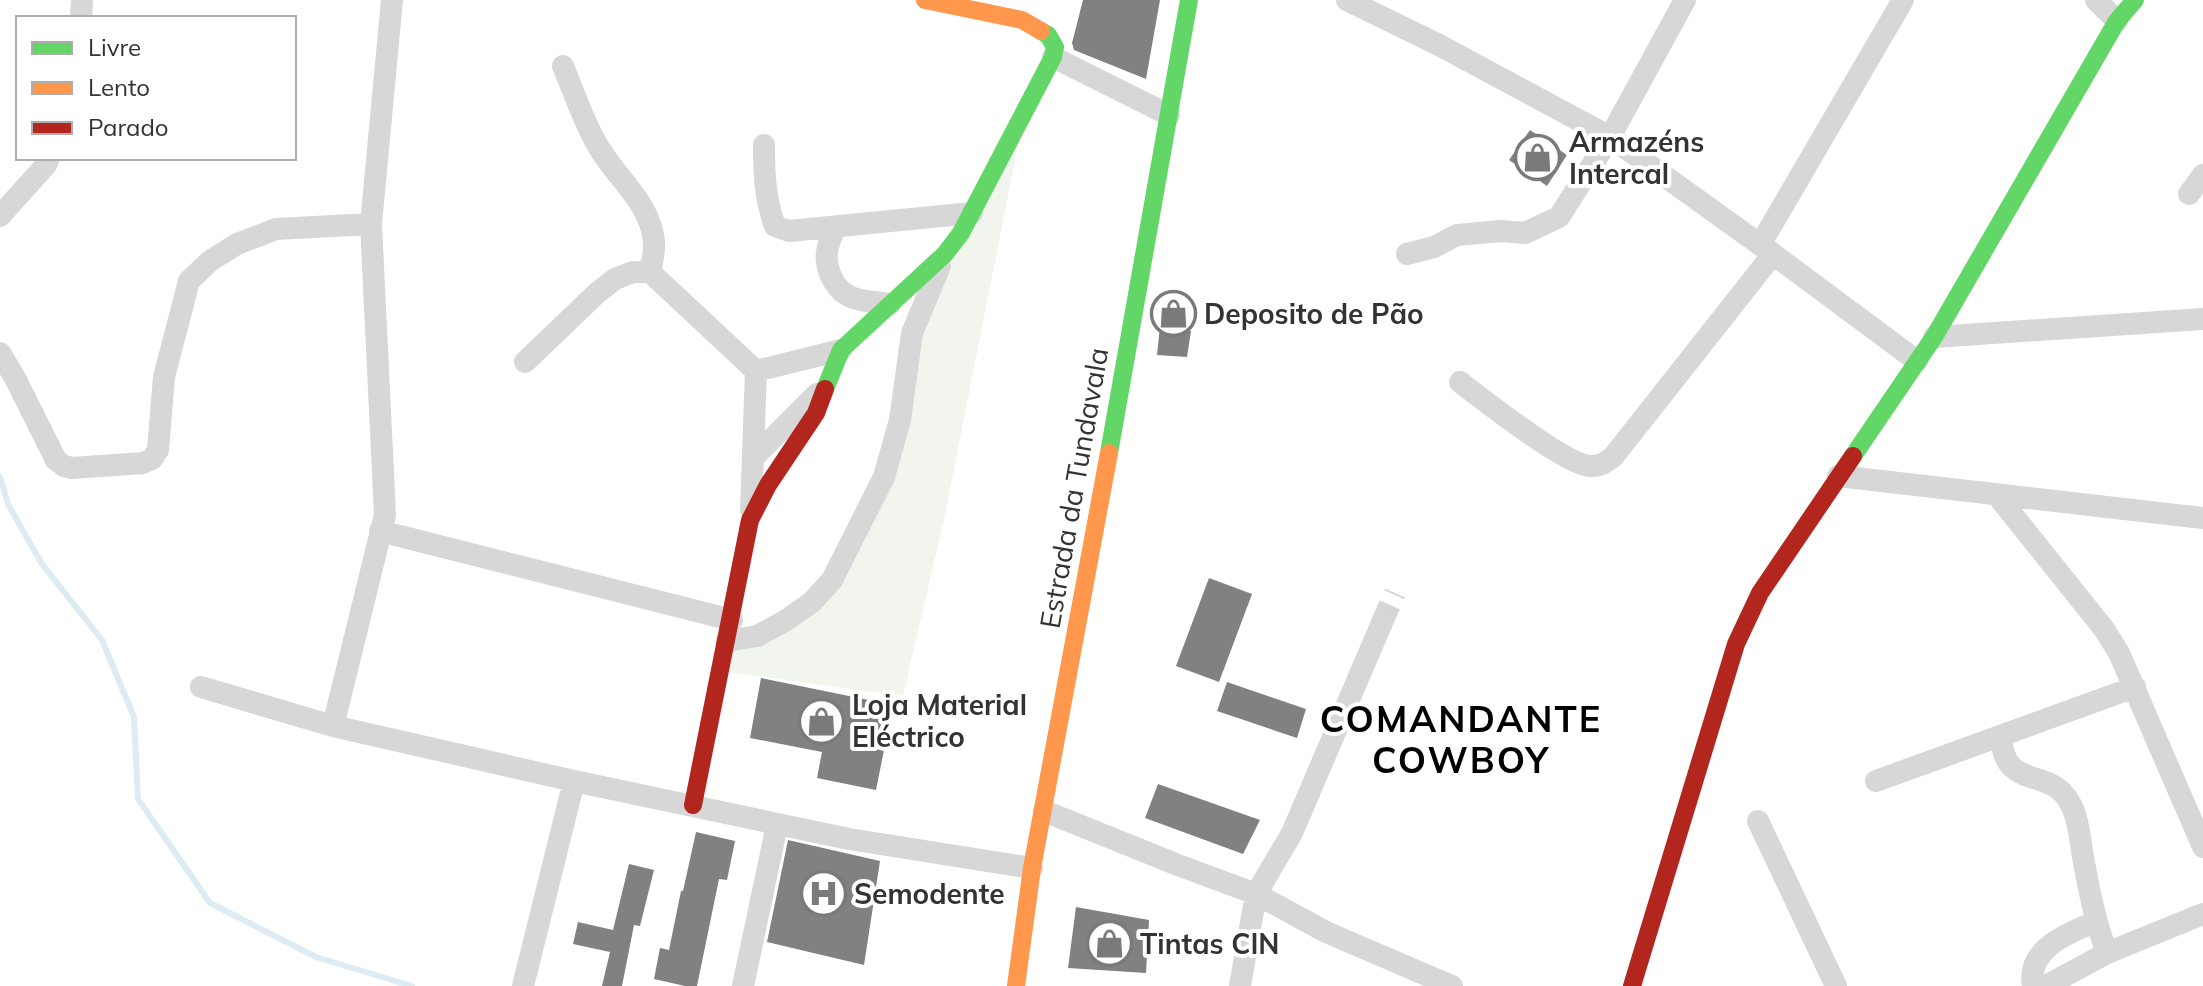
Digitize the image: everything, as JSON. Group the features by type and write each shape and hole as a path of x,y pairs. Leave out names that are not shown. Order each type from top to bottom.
{"street":[{"path":"333,726 385,515 371,224 392,0"},
{"path":"380,531 757,636 812,602 832,580 884,477 900,420 912,333 945,254 972,213 1053,57 1055,47 1048,35 1022,20 925,0"},
{"name":"Estrada da Tundavala","path":"1016,986 1032,868 1189,0"},
{"path":"1347,0 1439,45 1610,137 1917,361"},
{"path":"1407,254 1434,247 1457,235 1487,231 1525,233 1559,217 1610,137 1685,0"},
{"path":"1460,382 1506,417 1575,462 1589,466 1603,465 1613,457 1766,250 1903,0"},
{"path":"2096,0 2117,21"},
{"path":"1632,986 1736,644 1760,593 1934,337 2117,21 2135,0"},
{"path":"1053,57 1169,115"},
{"path":"563,66 595,142 646,213 654,245 650,272"},
{"path":"764,145 764,183 769,211 775,226 789,231 972,213"},
{"path":"0,216 48,160"},
{"path":"2189,194 2203,175"},
{"path":"0,353 56,460 72,468 143,463 152,459 158,450 164,377 189,281 210,261 237,244 276,229 371,224"},
{"path":"835,227 827,253 828,271 834,282 847,295 890,304"},
{"path":"750,520 768,485 816,413 841,350 945,254"},
{"path":"525,362 615,279 633,272 650,272 756,371 750,520 693,805"},
{"path":"1934,337 2203,319"},
{"path":"756,371 841,350"},
{"path":"753,458 829,381"},
{"path":"1838,476 2203,518"},
{"path":"1996,494 2104,629 2119,653 2203,847"},
{"path":"1240,986 1256,894 1292,833 1381,625"},
{"path":"201,687 333,726 574,781 849,839 1032,868"},
{"path":"1876,781 2135,687"},
{"path":"2001,737 2002,752 2008,765 2021,774 2059,788 2070,803 2095,922 2107,953"},
{"path":"523,986 574,781"},
{"path":"1044,811 1256,894 1326,932 1452,986"},
{"path":"1758,821 1836,986"},
{"path":"743,986 777,825"},
{"path":"2046,986 2107,953 2203,914"},
{"path":"2033,986 2031,979 2044,951 2059,938 2095,922"}],"shaded area":[{"path":"1020,135 943,524 903,696 727,672 730,648 844,578 935,295"}],"building":[{"path":"1083,0 1160,0 1146,79 1074,50 1072,43"},
{"name":"Armazéns Intercal","path":"1530,130 1567,155 1547,186 1509,160"},
{"path":"1168,299 1186,305 1178,329 1191,331 1187,357 1157,355 1160,326"},
{"path":"1209,578 1252,594 1219,682 1176,666"},
{"name":"Loja Material Eléctrico","path":"761,678 893,705 876,790 817,778 822,752 750,738"},
{"path":"1227,682 1306,709 1297,738 1217,711"},
{"path":"1158,784 1260,820 1243,854 1145,818"},
{"path":"696,832 735,841 727,880 719,879 697,986 685,986 654,979 660,948 669,950"},
{"path":"788,840 880,861 864,965 767,942"},
{"path":"629,864 654,870 640,926 634,925 622,986 602,986 610,952 573,944 578,922 613,930"},
{"name":"Tintas CIN","path":"1076,907 1149,920 1146,973 1068,968"}],"waterway":[{"path":"0,477 8,504 42,564 102,640 134,717 138,799 210,903 316,957 412,986"}],"tunnel":[{"path":"1381,625 1395,593"}],"traffic: fast":[{"path":"1109,453 1189,0"},
{"path":"1853,456 1934,337 2117,21 2135,0"},
{"path":"825,389 841,350 945,254 961,233 1053,57 1055,47 1048,35 1041,31"}],"traffic: slow":[{"path":"925,0 1022,20 1041,31"},
{"path":"1016,986 1032,868 1109,453"}],"traffic: jam":[{"path":"693,805 750,520 768,485 816,413 825,389"},
{"path":"1632,986 1736,644 1760,593 1853,456"}],"place":[{"name":"Armazéns Intercal","path":"1538,158"},
{"name":"Deposito de Pão","path":"1173,314"},
{"name":"Loja Material Eléctrico","path":"821,721"},
{"name":"Semodente","path":"823,894"},
{"name":"Tintas CIN","path":"1109,944"}],"district":[{"name":"COMANDANTE COWBOY","path":"1461,740"}]}
